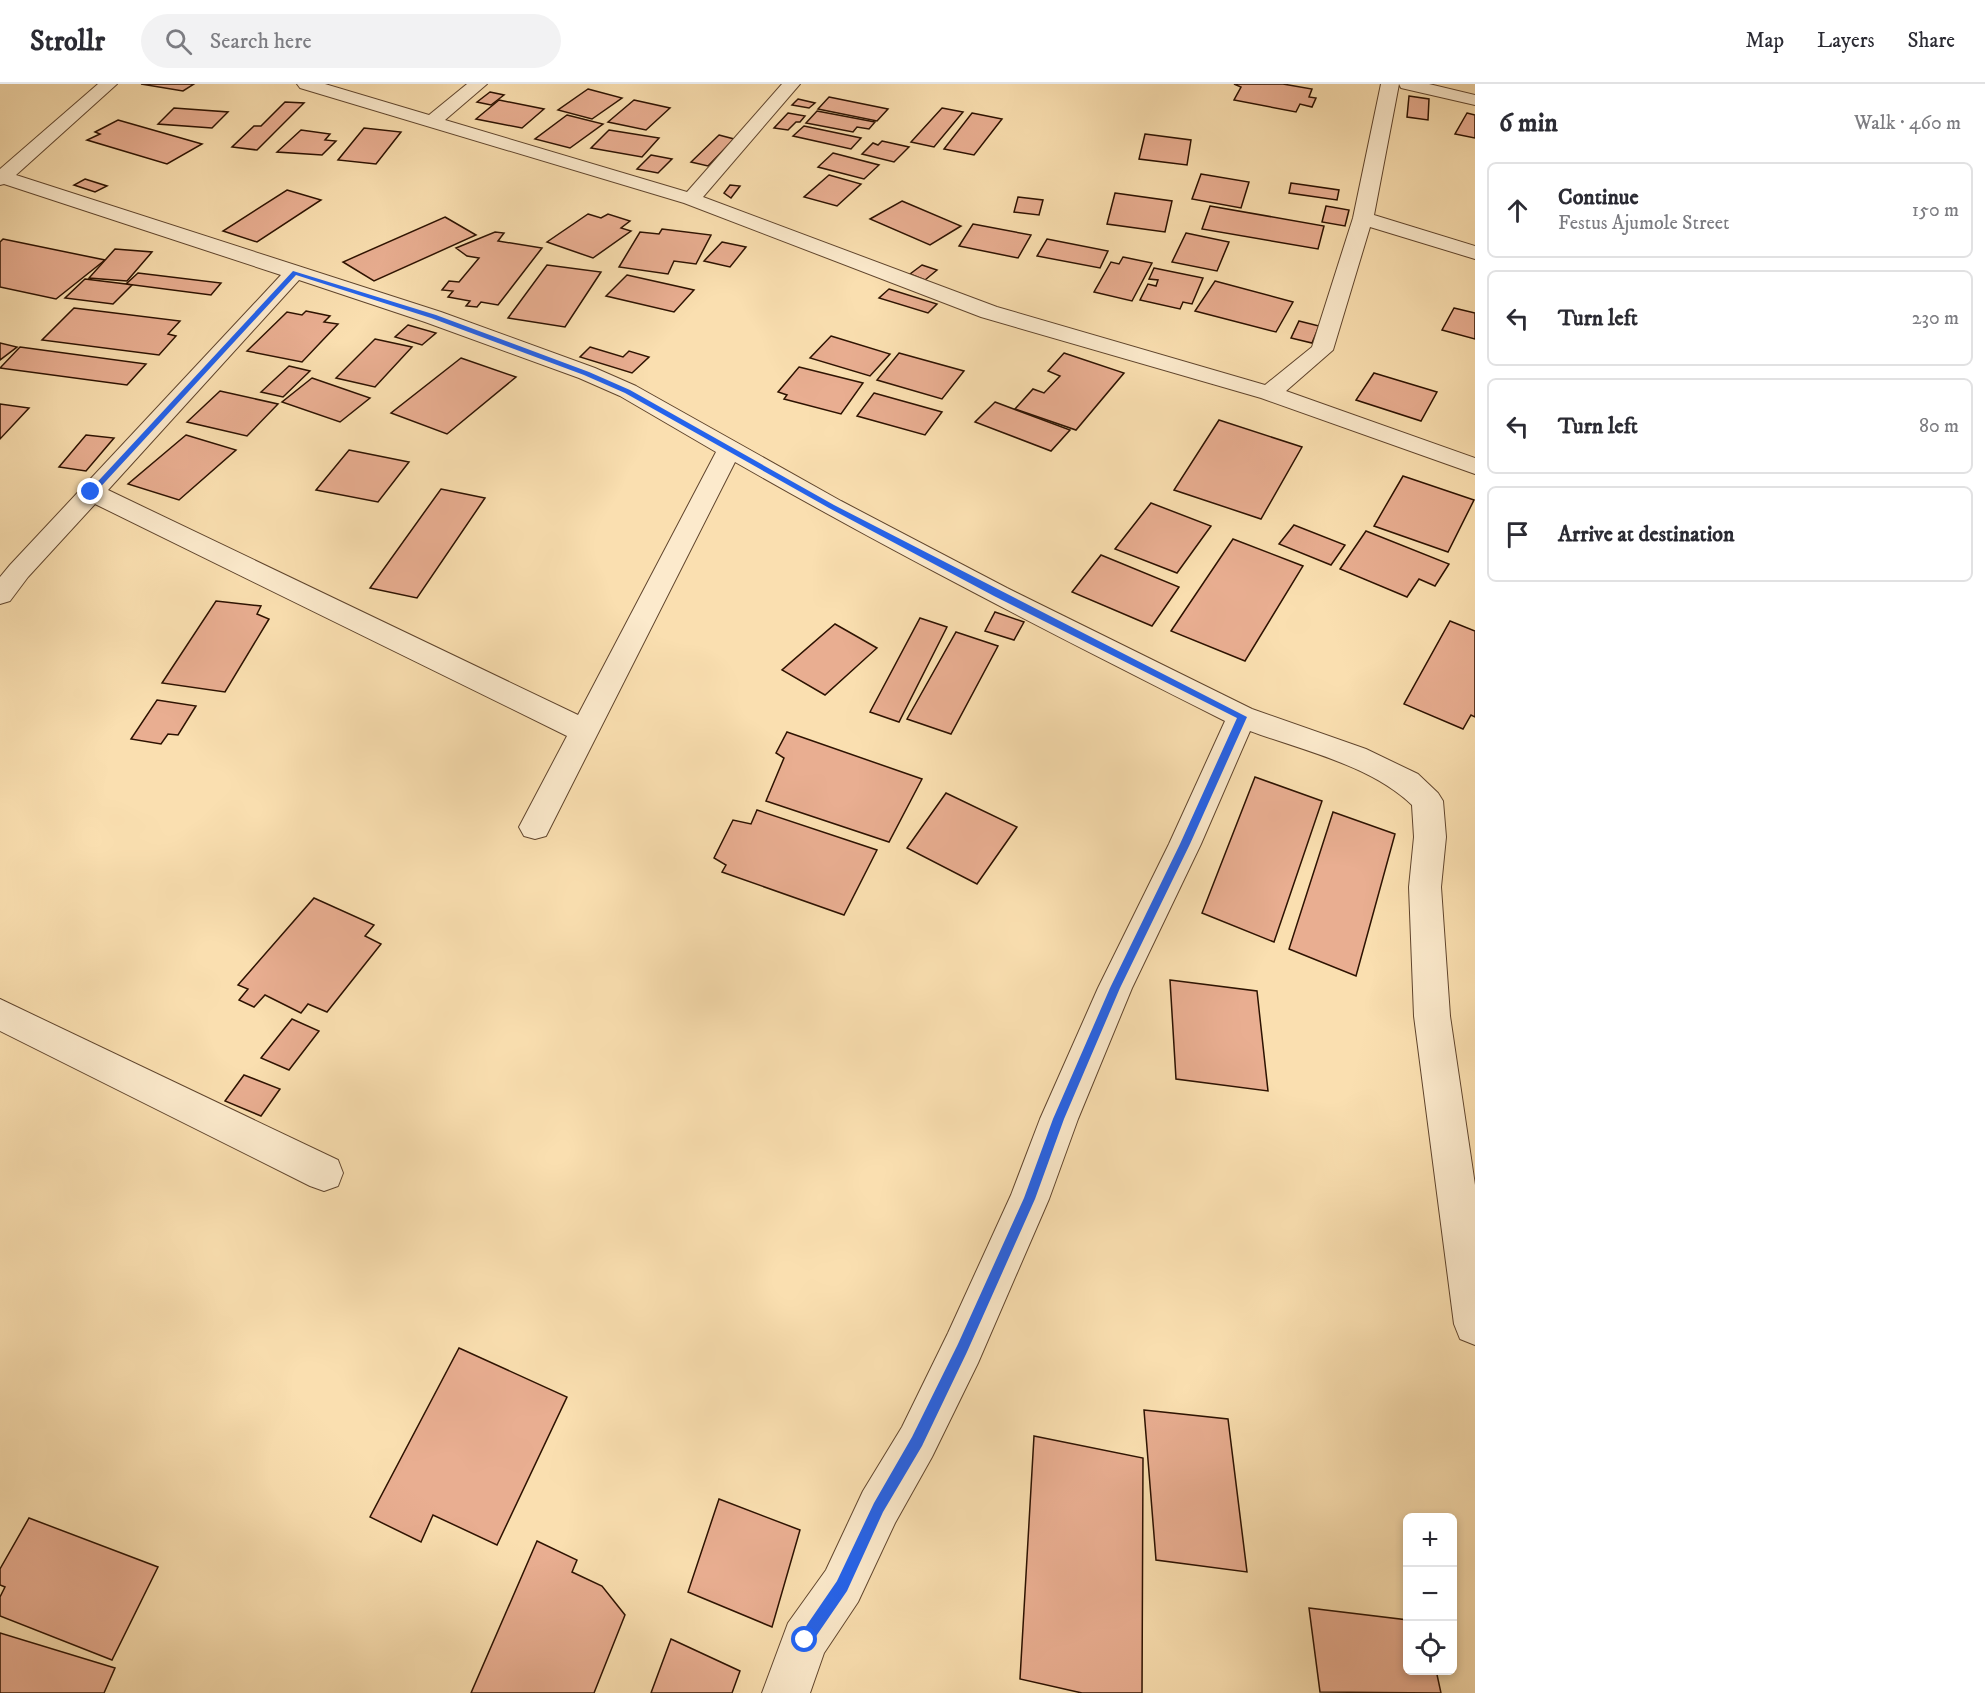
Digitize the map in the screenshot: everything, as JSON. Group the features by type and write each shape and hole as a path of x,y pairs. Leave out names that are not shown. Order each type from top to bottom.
{"street":[{"path":"1,178 108,84"},
{"path":"306,84 691,199 989,312 1269,393 1475,466"},
{"path":"433,121 478,84"},
{"path":"691,199 791,84"},
{"path":"1269,393 1322,350 1363,218 1390,84"},
{"path":"1407,84 1475,100"},
{"path":"1,178 433,317 587,373 628,391 832,507 1242,717 1355,757 1407,782 1427,801 1430,837 1425,887 1432,1016 1475,1324"},
{"path":"1363,218 1475,253"},
{"path":"0,595 18,571 295,272"},
{"path":"535,827 730,449"},
{"path":"91,492 584,731"},
{"path":"786,1693 805,1640 842,1586 879,1507 917,1442 963,1348 1029,1199 1059,1119 1115,988 1190,834 1242,717"},
{"path":"0,1014 324,1173"}],"building":[{"path":"141,84 194,84 183,91"},
{"path":"1234,84 1283,84 1312,89 1309,97 1316,98 1312,107 1300,104 1296,112 1234,100 1241,87"},
{"path":"588,89 622,98 592,119 558,110"},
{"path":"490,92 504,95 491,105 477,102"},
{"path":"1409,96 1429,99 1428,120 1407,117"},
{"path":"829,97 888,109 877,121 818,109"},
{"path":"798,99 815,103 809,108 792,105"},
{"path":"499,100 544,109 522,128 476,119"},
{"path":"634,100 670,108 646,130 608,122"},
{"path":"285,102 304,103 257,150 232,147 254,126 261,126"},
{"path":"174,108 228,112 212,128 158,124"},
{"path":"942,108 963,112 934,147 911,142"},
{"path":"817,111 875,122 869,129 857,127 853,132 806,123"},
{"path":"788,113 805,116 788,130 774,128"},
{"path":"972,113 1002,119 974,155 944,149"},
{"path":"1467,113 1475,115 1475,138 1455,134"},
{"path":"567,115 603,124 570,148 535,139"},
{"path":"118,120 202,144 167,164 87,140 100,134 95,132"},
{"path":"804,126 861,138 851,149 793,136"},
{"path":"364,128 401,132 376,164 338,160"},
{"path":"301,130 330,134 325,140 336,141 322,155 277,152"},
{"path":"609,130 659,138 642,157 591,148"},
{"path":"1145,134 1191,140 1187,165 1139,159"},
{"path":"719,135 734,139 708,166 691,162"},
{"path":"882,141 909,147 894,162 862,154 873,143 878,145"},
{"path":"833,153 879,165 864,179 818,167"},
{"path":"651,155 672,159 658,173 637,169"},
{"path":"1201,174 1249,182 1241,208 1192,199"},
{"path":"829,175 861,184 837,206 804,197"},
{"path":"85,179 107,186 95,192 74,185"},
{"path":"1291,183 1339,190 1337,200 1289,193"},
{"path":"730,185 740,186 731,198 724,193"},
{"path":"287,190 321,200 257,242 223,231"},
{"path":"1115,193 1172,201 1165,232 1107,224"},
{"path":"1018,197 1043,200 1039,215 1014,212"},
{"path":"902,201 961,226 930,245 870,219"},
{"path":"1210,206 1324,226 1318,249 1202,229"},
{"path":"1326,206 1349,210 1345,226 1322,222"},
{"path":"588,214 601,218 608,214 630,221 621,228 631,231 593,258 547,242"},
{"path":"445,217 476,235 374,281 343,262"},
{"path":"973,224 1031,235 1018,258 959,246"},
{"path":"662,229 711,235 696,264 674,261 668,274 619,267 640,232 659,234"},
{"path":"495,232 504,233 498,241 542,248 498,305 481,302 477,307 466,306 470,301 448,297 453,291 442,290 449,281 459,282 479,258 467,256 456,248"},
{"path":"1186,233 1229,242 1217,271 1172,262"},
{"path":"3,239 105,260 56,299 0,287 0,242"},
{"path":"1047,239 1108,251 1100,268 1037,256"},
{"path":"722,242 746,247 730,267 704,261"},
{"path":"115,249 152,252 127,281 89,278"},
{"path":"1123,257 1152,263 1132,301 1094,292 1111,262 1119,264"},
{"path":"547,265 601,272 565,327 508,318"},
{"path":"922,265 937,270 925,280 910,274"},
{"path":"1154,268 1203,278 1192,304 1183,302 1180,309 1140,300 1148,284 1156,286 1158,280 1149,279"},
{"path":"138,273 221,283 211,295 126,284"},
{"path":"627,275 694,290 674,312 606,296"},
{"path":"85,279 132,285 113,304 65,298"},
{"path":"1215,281 1293,302 1276,332 1195,311"},
{"path":"889,289 937,304 928,313 879,298"},
{"path":"74,308 180,321 168,334 176,336 159,355 42,340"},
{"path":"1454,308 1475,313 1475,339 1442,330"},
{"path":"306,311 330,316 324,322 338,324 302,362 247,351 287,312 302,315"},
{"path":"1299,321 1319,326 1312,343 1291,338"},
{"path":"408,325 436,333 422,345 395,337"},
{"path":"831,336 890,354 870,376 810,358"},
{"path":"375,339 412,347 375,387 336,378"},
{"path":"0,343 17,347 0,360"},
{"path":"20,347 146,364 127,385 0,368"},
{"path":"590,347 623,357 629,351 649,357 632,373 580,357"},
{"path":"899,353 964,371 942,399 877,380"},
{"path":"1064,353 1124,373 1076,430 1015,409 1033,389 1044,393 1060,376 1048,371"},
{"path":"461,358 516,377 447,434 391,413"},
{"path":"289,366 310,371 283,397 261,392"},
{"path":"799,367 863,383 841,414 784,399 787,395 778,392"},
{"path":"1374,373 1437,392 1421,421 1356,400"},
{"path":"312,378 370,398 340,422 282,402"},
{"path":"220,391 278,404 247,436 187,422"},
{"path":"874,393 942,412 925,435 857,416"},
{"path":"995,402 1070,430 1051,451 975,422"},
{"path":"0,404 29,408 0,439"},
{"path":"1219,420 1302,447 1261,519 1174,490"},
{"path":"86,435 114,438 86,471 59,467"},
{"path":"186,435 236,450 179,500 128,484"},
{"path":"349,450 409,462 378,502 316,490"},
{"path":"1403,476 1474,500 1448,552 1374,526"},
{"path":"441,489 485,498 417,598 370,588"},
{"path":"1151,503 1211,526 1177,573 1115,549"},
{"path":"1294,525 1345,545 1331,565 1279,544"},
{"path":"1366,531 1449,564 1435,586 1419,579 1407,597 1340,569"},
{"path":"1233,539 1303,566 1245,661 1171,631"},
{"path":"1101,555 1179,587 1152,626 1072,592"},
{"path":"216,601 261,606 257,614 269,619 225,692 162,683"},
{"path":"995,612 1024,622 1014,640 985,631"},
{"path":"920,618 947,627 899,722 870,712"},
{"path":"1450,621 1475,631 1475,717 1471,715 1463,729 1404,704"},
{"path":"835,624 877,648 825,695 782,670"},
{"path":"956,632 998,646 951,734 907,719"},
{"path":"157,700 196,706 178,735 168,734 161,744 131,739"},
{"path":"787,732 922,779 889,842 766,801 784,758 776,753"},
{"path":"1255,777 1322,801 1274,942 1202,913"},
{"path":"946,793 1017,827 977,884 907,848"},
{"path":"757,810 877,850 844,915 722,872 726,865 714,858 733,820 751,824"},
{"path":"1333,812 1395,834 1356,976 1289,949"},
{"path":"314,898 374,925 365,936 381,944 327,1012 308,1004 301,1013 265,995 254,1007 239,1000 248,989 238,985"},
{"path":"1170,980 1257,991 1268,1091 1176,1079"},
{"path":"292,1019 319,1031 289,1070 261,1058"},
{"path":"244,1075 280,1089 261,1116 225,1101"},
{"path":"459,1348 567,1397 497,1545 433,1515 421,1542 370,1517"},
{"path":"1144,1410 1228,1419 1247,1572 1156,1560"},
{"path":"1034,1436 1143,1458 1142,1693 1082,1693 1020,1679"},
{"path":"719,1499 800,1530 772,1627 688,1592"},
{"path":"29,1518 158,1567 112,1660 0,1616 0,1597 5,1587 0,1585 0,1569"},
{"path":"537,1541 577,1560 572,1572 602,1586 625,1615 594,1693 471,1693"},
{"path":"1309,1608 1403,1619 1403,1675 1437,1675 1441,1693 1320,1692"},
{"path":"0,1633 115,1668 104,1693 0,1693"},
{"path":"671,1639 740,1671 732,1693 651,1693"}],"route":[{"path":"91,492 295,272 433,317 587,373 628,391 832,507 997,594 1242,717 1224,762 1115,988 1059,1119 1029,1199 963,1348 917,1442 879,1507 842,1586 805,1640"}]}
